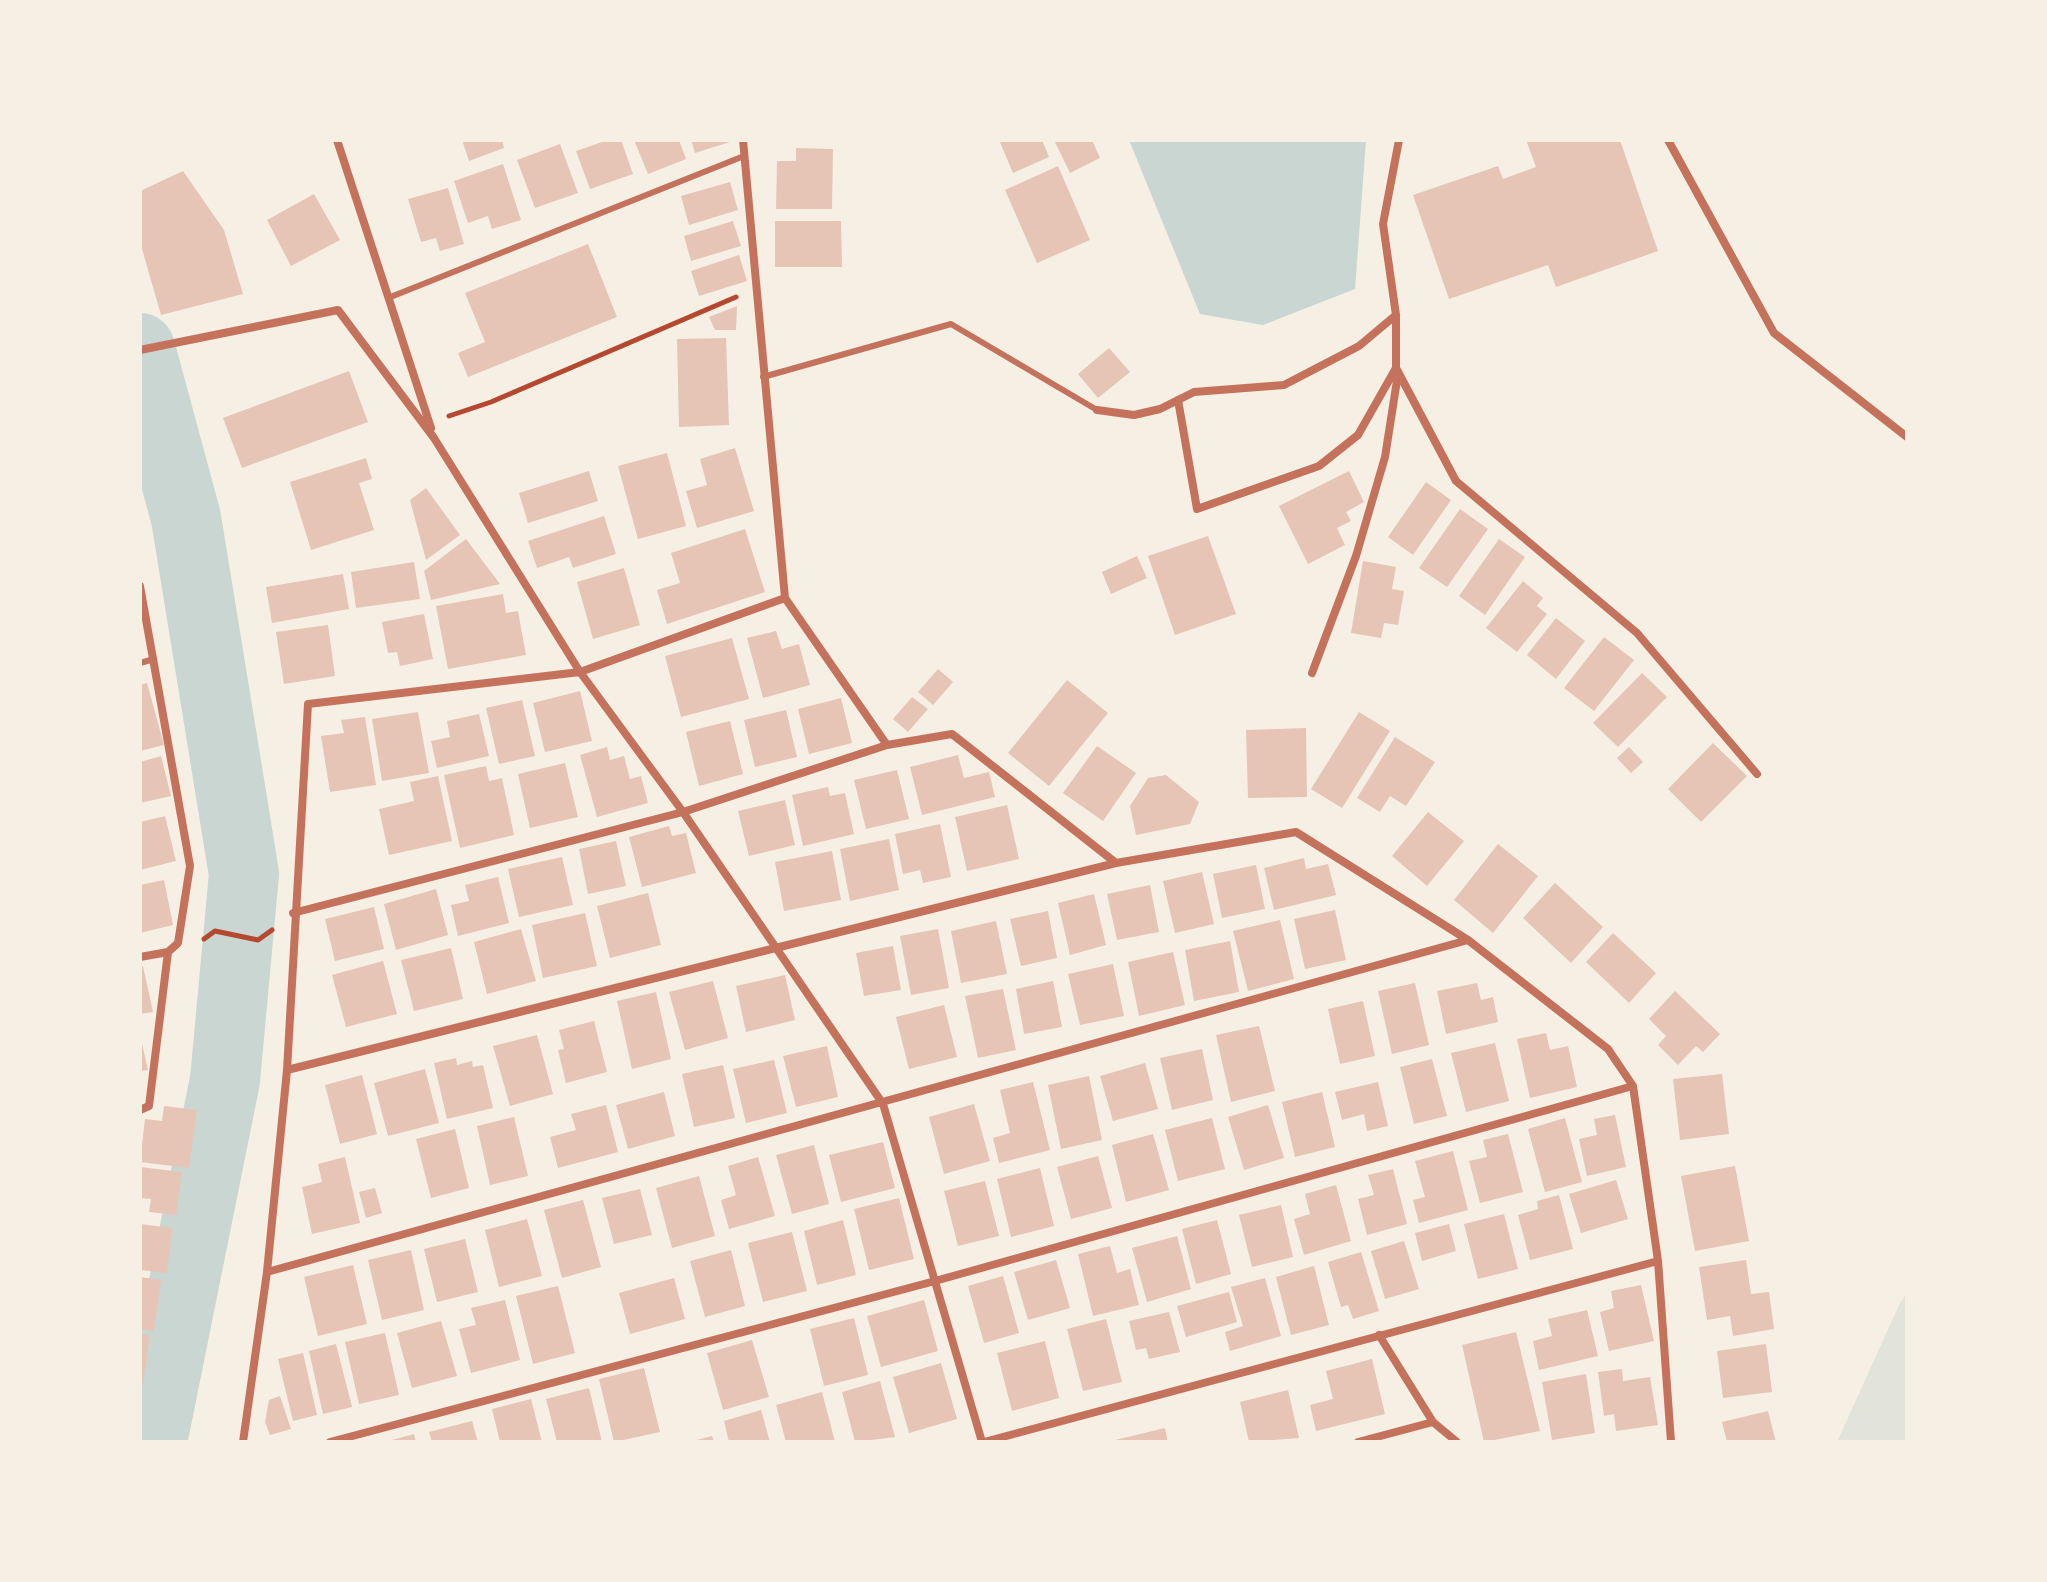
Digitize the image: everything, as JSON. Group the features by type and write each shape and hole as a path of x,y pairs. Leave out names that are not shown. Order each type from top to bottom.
{"street":[{"path":"337,140 434,438"},
{"path":"743,140 759,287 763,377 785,598 887,745"},
{"path":"1312,673 1356,556 1385,457 1397,371 1396,315 1383,224 1399,140"},
{"path":"1668,140 1774,333 1907,437"},
{"path":"140,350 338,310 434,438 580,672 683,812 883,1104 983,1442 1658,1261"},
{"path":"1097,410 1134,415 1160,409 1194,392 1284,385 1359,346 1396,315"},
{"path":"1178,400 1197,509 1319,466 1358,435 1397,371"},
{"path":"1397,371 1456,481 1637,633 1757,774"},
{"path":"140,586 190,866 178,943 168,952 140,957"},
{"path":"243,1442 267,1272 287,1070 293,913 308,704 580,672 785,598"},
{"path":"293,913 683,812 887,745 952,734 1116,863"},
{"path":"287,1070 773,946 1116,863 1296,832 1468,940 1608,1049 1633,1086 1658,1261 1671,1442"},
{"path":"267,1272 1468,940"},
{"path":"140,1110 149,1106 168,952"},
{"path":"330,1442 935,1281 1633,1086"},
{"path":"1379,1335 1433,1422 1457,1442"},
{"path":"1358,1442 1433,1422"}],"lane":[{"path":"388,298 744,156"},
{"path":"763,377 951,324 1097,410"},
{"path":"140,663 154,659"}],"path":[{"path":"429,422 491,402 759,287"},
{"path":"215,931 258,940"}],"shaded area":[{"path":"1129,140 1366,140 1355,289 1263,325 1200,314"},
{"path":"1907,1293 1907,1442 1837,1442 1899,1305"}],"building":[{"path":"462,140 502,140 504,148 469,161"},
{"path":"608,140 621,140 633,174 590,189 576,151"},
{"path":"634,140 679,140 686,159 648,174"},
{"path":"691,140 733,140 733,141 695,153"},
{"path":"999,140 1042,140 1049,157 1013,173"},
{"path":"1054,140 1092,140 1100,158 1070,173"},
{"path":"1526,140 1620,140 1658,251 1556,287 1548,265 1449,299 1413,195 1498,166 1503,179 1536,167"},
{"path":"560,144 578,193 535,208 517,160"},
{"path":"796,148 833,149 832,209 776,209 777,161 796,161"},
{"path":"503,164 521,220 492,229 488,216 468,223 454,181"},
{"path":"1058,166 1090,240 1037,263 1005,190"},
{"path":"183,171 224,230 243,294 161,315 140,242 140,191"},
{"path":"730,182 738,210 689,225 681,196"},
{"path":"448,188 464,244 440,251 436,238 421,242 408,199"},
{"path":"314,194 340,240 291,266 267,220"},
{"path":"733,221 741,246 691,261 684,236"},
{"path":"775,221 841,221 842,267 775,267"},
{"path":"588,244 617,317 468,377 458,353 485,342 465,293"},
{"path":"739,255 747,281 699,296 691,271"},
{"path":"737,306 736,330 715,330 709,317"},
{"path":"726,338 729,425 679,427 677,339"},
{"path":"1109,348 1130,372 1098,398 1078,374"},
{"path":"349,371 368,422 242,468 223,418"},
{"path":"735,448 754,511 697,528 686,491 707,485 700,459"},
{"path":"667,453 686,526 638,539 618,466"},
{"path":"366,458 372,479 359,483 374,530 311,550 290,482"},
{"path":"589,471 598,501 528,523 519,493"},
{"path":"1349,471 1364,502 1346,512 1351,521 1337,528 1345,545 1308,564 1279,506"},
{"path":"1426,482 1451,500 1413,555 1388,537"},
{"path":"426,488 460,535 426,560 410,500"},
{"path":"1460,509 1488,529 1447,587 1419,568"},
{"path":"604,516 616,554 573,568 569,557 537,568 528,541"},
{"path":"745,529 765,592 667,624 657,590 680,583 671,553"},
{"path":"1208,536 1236,614 1175,635 1148,556"},
{"path":"466,539 500,584 431,600 424,571"},
{"path":"1499,539 1525,557 1485,615 1459,596"},
{"path":"1137,556 1147,578 1111,594 1102,572"},
{"path":"1363,561 1396,567 1392,589 1404,591 1398,625 1384,623 1381,638 1351,633"},
{"path":"414,562 420,599 356,608 351,572"},
{"path":"624,568 640,625 593,639 577,582"},
{"path":"343,574 349,609 272,623 266,587"},
{"path":"1523,581 1543,598 1537,606 1547,614 1517,652 1486,628"},
{"path":"503,594 506,613 518,611 526,655 448,669 436,606"},
{"path":"424,614 433,659 400,666 397,652 388,653 382,622"},
{"path":"1556,618 1585,641 1556,679 1527,655"},
{"path":"328,625 335,676 284,684 276,632"},
{"path":"776,631 782,649 799,644 810,685 763,698 747,638"},
{"path":"1604,637 1634,660 1594,711 1564,688"},
{"path":"732,638 749,699 681,717 665,656"},
{"path":"938,669 953,682 933,705 918,692"},
{"path":"1642,673 1667,697 1618,747 1593,723"},
{"path":"1067,680 1108,713 1049,786 1008,753"},
{"path":"147,683 164,745 140,751 140,685"},
{"path":"580,691 592,741 545,752 533,703"},
{"path":"912,697 928,709 908,732 893,719"},
{"path":"841,698 852,743 809,754 798,709"},
{"path":"522,700 535,756 499,764 486,708"},
{"path":"786,710 797,757 755,767 744,720"},
{"path":"418,712 429,773 382,781 372,719"},
{"path":"1359,712 1390,731 1342,808 1311,789"},
{"path":"479,714 489,756 437,768 431,741 450,737 447,721"},
{"path":"365,717 376,785 330,792 321,736 344,733 341,720"},
{"path":"730,721 743,774 699,786 686,732"},
{"path":"1306,728 1307,797 1248,798 1246,730"},
{"path":"1395,737 1435,762 1406,806 1390,796 1380,812 1357,798"},
{"path":"1713,743 1747,776 1701,822 1668,789"},
{"path":"1097,746 1136,773 1103,821 1063,793"},
{"path":"607,747 610,760 624,756 630,779 641,776 648,803 597,817 580,755"},
{"path":"1629,747 1643,762 1631,773 1617,758"},
{"path":"958,755 964,778 989,772 995,797 922,815 910,767"},
{"path":"161,756 171,796 140,803 140,762"},
{"path":"565,763 578,817 530,828 518,774"},
{"path":"486,766 489,781 502,778 514,835 460,848 444,775"},
{"path":"897,770 909,819 866,829 854,780"},
{"path":"1166,775 1199,802 1190,824 1136,835 1130,806 1148,778"},
{"path":"438,776 452,841 389,855 379,809 414,801 410,782"},
{"path":"828,787 830,796 845,793 854,834 803,846 792,795"},
{"path":"785,800 795,845 749,856 738,811"},
{"path":"1007,805 1019,859 967,871 955,817"},
{"path":"1428,812 1464,841 1427,886 1392,856"},
{"path":"165,816 176,861 140,870 140,822"},
{"path":"940,824 951,877 923,883 920,870 903,874 895,834"},
{"path":"669,826 672,836 686,833 696,873 642,887 629,837"},
{"path":"889,839 899,890 850,901 840,849"},
{"path":"616,841 626,886 588,894 579,849"},
{"path":"1498,844 1538,876 1493,933 1454,900"},
{"path":"832,851 841,900 784,911 775,862"},
{"path":"562,857 573,905 519,917 508,869"},
{"path":"1304,858 1306,869 1328,864 1336,895 1274,910 1264,868"},
{"path":"1256,865 1265,909 1222,918 1213,874"},
{"path":"1202,872 1214,924 1175,933 1163,881"},
{"path":"498,877 509,923 458,936 451,905 469,901 465,885"},
{"path":"164,880 173,925 140,933 140,885"},
{"path":"1555,883 1603,927 1571,963 1523,918"},
{"path":"1150,885 1159,932 1117,940 1107,894"},
{"path":"436,889 448,935 396,950 384,904"},
{"path":"648,893 661,945 610,958 597,906"},
{"path":"1094,894 1106,945 1070,955 1058,903"},
{"path":"374,907 384,949 335,961 325,919"},
{"path":"1335,910 1346,960 1305,969 1294,919"},
{"path":"1048,911 1057,958 1021,966 1010,919"},
{"path":"585,913 597,966 543,978 532,925"},
{"path":"1280,920 1294,979 1248,991 1233,931"},
{"path":"996,921 1007,974 961,983 951,931"},
{"path":"521,929 536,981 487,994 474,942"},
{"path":"938,929 949,988 911,995 900,936"},
{"path":"1613,933 1656,973 1629,1003 1586,962"},
{"path":"1230,941 1239,992 1194,1001 1185,950"},
{"path":"893,946 901,990 864,996 856,953"},
{"path":"451,948 463,999 414,1011 401,960"},
{"path":"1173,952 1185,1005 1139,1016 1128,962"},
{"path":"383,961 397,1014 346,1027 332,975"},
{"path":"1113,964 1124,1016 1080,1025 1068,974"},
{"path":"143,966 153,1012 140,1014 140,967"},
{"path":"785,975 795,1020 746,1032 736,986"},
{"path":"713,981 728,1038 685,1050 669,992"},
{"path":"1053,981 1062,1027 1024,1034 1016,989"},
{"path":"1415,983 1429,1045 1392,1054 1378,991"},
{"path":"1477,983 1481,1000 1493,997 1498,1022 1446,1034 1437,991"},
{"path":"1003,989 1016,1050 978,1058 965,996"},
{"path":"1675,991 1720,1034 1703,1052 1696,1046 1678,1065 1658,1045 1666,1036 1649,1019"},
{"path":"656,992 671,1059 632,1069 617,1001"},
{"path":"1363,1001 1375,1056 1340,1064 1328,1009"},
{"path":"944,1005 957,1057 909,1069 896,1017"},
{"path":"594,1021 607,1072 566,1083 558,1050 564,1049 559,1030"},
{"path":"1259,1026 1275,1091 1231,1102 1216,1035"},
{"path":"1546,1033 1550,1050 1568,1046 1577,1087 1530,1098 1517,1039"},
{"path":"140,1035 148,1070 140,1071"},
{"path":"537,1035 553,1094 510,1106 493,1046"},
{"path":"1495,1043 1509,1101 1466,1112 1451,1053"},
{"path":"827,1046 838,1097 796,1107 783,1056"},
{"path":"1202,1049 1213,1100 1172,1110 1160,1058"},
{"path":"456,1058 457,1065 472,1061 473,1067 483,1065 493,1108 447,1119 434,1063"},
{"path":"1432,1059 1447,1116 1414,1124 1400,1067"},
{"path":"774,1060 787,1113 746,1123 733,1069"},
{"path":"1145,1063 1158,1109 1113,1121 1100,1076"},
{"path":"723,1065 735,1118 694,1127 682,1074"},
{"path":"425,1069 439,1123 388,1136 374,1083"},
{"path":"1722,1074 1729,1134 1680,1140 1673,1079"},
{"path":"362,1075 377,1134 340,1144 325,1085"},
{"path":"1089,1076 1102,1140 1061,1149 1048,1085"},
{"path":"1033,1082 1050,1150 999,1163 993,1138 1010,1133 1000,1090"},
{"path":"1378,1082 1388,1126 1367,1131 1364,1114 1342,1120 1335,1092"},
{"path":"664,1092 675,1136 628,1149 616,1105"},
{"path":"1322,1092 1335,1147 1295,1157 1282,1102"},
{"path":"974,1104 990,1161 944,1174 929,1117"},
{"path":"606,1105 618,1152 558,1168 550,1137 576,1130 571,1114"},
{"path":"1268,1105 1284,1158 1244,1170 1228,1117"},
{"path":"164,1106 197,1110 189,1168 140,1162 145,1119 162,1121"},
{"path":"1615,1115 1626,1167 1587,1176 1579,1139 1597,1135 1594,1119"},
{"path":"514,1117 528,1176 490,1185 477,1126"},
{"path":"1212,1118 1225,1169 1178,1181 1165,1130"},
{"path":"1565,1118 1582,1182 1545,1192 1528,1129"},
{"path":"455,1129 469,1188 431,1198 416,1139"},
{"path":"1153,1134 1169,1190 1126,1202 1112,1145"},
{"path":"1508,1134 1523,1192 1480,1203 1469,1161 1487,1157 1483,1140"},
{"path":"883,1142 895,1188 841,1202 829,1155"},
{"path":"814,1145 829,1204 792,1214 776,1155"},
{"path":"1453,1151 1468,1210 1419,1223 1413,1200 1425,1197 1415,1161"},
{"path":"1098,1156 1112,1208 1071,1219 1057,1167"},
{"path":"345,1157 360,1223 312,1234 302,1187 322,1182 318,1164"},
{"path":"758,1157 775,1216 729,1229 721,1200 736,1195 728,1166"},
{"path":"1735,1166 1749,1241 1695,1251 1681,1176"},
{"path":"140,1167 182,1172 176,1215 149,1212 151,1199 140,1198"},
{"path":"1040,1168 1054,1226 1011,1237 997,1179"},
{"path":"1393,1169 1407,1224 1367,1235 1358,1199 1374,1195 1368,1175"},
{"path":"699,1176 715,1236 672,1248 656,1188"},
{"path":"1616,1180 1628,1219 1581,1233 1569,1194"},
{"path":"985,1181 999,1236 958,1246 944,1191"},
{"path":"1336,1185 1351,1241 1304,1255 1294,1219 1310,1214 1305,1194"},
{"path":"375,1188 382,1213 366,1218 359,1192"},
{"path":"640,1189 652,1235 614,1244 602,1198"},
{"path":"1559,1195 1573,1249 1530,1260 1518,1215 1538,1209 1537,1201"},
{"path":"899,1198 914,1259 869,1270 854,1209"},
{"path":"583,1200 601,1267 562,1278 544,1210"},
{"path":"1281,1205 1293,1257 1252,1267 1239,1215"},
{"path":"1504,1214 1518,1269 1478,1279 1464,1224"},
{"path":"527,1219 542,1276 499,1287 485,1230"},
{"path":"843,1220 856,1275 817,1285 804,1231"},
{"path":"1217,1220 1231,1274 1196,1284 1182,1229"},
{"path":"140,1224 172,1228 167,1273 140,1270"},
{"path":"1449,1224 1456,1251 1422,1261 1415,1233"},
{"path":"792,1232 807,1291 763,1302 748,1243"},
{"path":"1177,1236 1191,1289 1147,1302 1132,1248"},
{"path":"465,1239 478,1292 437,1302 424,1249"},
{"path":"1404,1241 1419,1289 1385,1299 1371,1251"},
{"path":"1110,1246 1117,1273 1130,1269 1139,1305 1093,1316 1078,1254"},
{"path":"411,1250 424,1310 382,1320 368,1260"},
{"path":"731,1250 745,1306 705,1317 690,1261"},
{"path":"1361,1252 1379,1311 1353,1319 1348,1305 1341,1307 1328,1262"},
{"path":"1056,1260 1070,1308 1028,1320 1014,1272"},
{"path":"1746,1260 1751,1294 1769,1292 1774,1329 1733,1336 1730,1316 1707,1320 1699,1267"},
{"path":"353,1265 367,1324 318,1336 304,1277"},
{"path":"1314,1266 1329,1325 1291,1335 1276,1277"},
{"path":"1003,1276 1019,1333 984,1343 968,1286"},
{"path":"140,1277 161,1280 154,1331 140,1329"},
{"path":"674,1278 685,1319 630,1334 619,1293"},
{"path":"1265,1278 1281,1336 1230,1351 1225,1332 1243,1326 1231,1287"},
{"path":"1641,1285 1654,1341 1609,1351 1600,1312 1614,1308 1611,1291"},
{"path":"558,1286 575,1353 533,1364 516,1296"},
{"path":"1229,1292 1237,1322 1186,1337 1177,1306"},
{"path":"505,1300 520,1360 471,1373 459,1329 476,1325 471,1308"},
{"path":"924,1300 938,1351 881,1367 867,1316"},
{"path":"1587,1310 1598,1356 1539,1370 1533,1341 1552,1336 1548,1319"},
{"path":"1169,1312 1180,1352 1149,1359 1146,1348 1136,1350 1129,1321"},
{"path":"854,1318 868,1375 824,1386 810,1329"},
{"path":"1106,1319 1122,1382 1083,1391 1067,1329"},
{"path":"441,1321 457,1376 412,1388 397,1333"},
{"path":"1516,1332 1540,1431 1484,1442 1462,1345"},
{"path":"385,1333 399,1395 359,1404 345,1342"},
{"path":"140,1334 150,1335 143,1384 140,1384"},
{"path":"752,1340 769,1397 723,1410 707,1353"},
{"path":"1045,1341 1059,1398 1012,1411 997,1353"},
{"path":"336,1344 352,1407 323,1414 309,1351"},
{"path":"1766,1344 1772,1392 1723,1398 1717,1351"},
{"path":"303,1353 317,1415 293,1421 278,1359"},
{"path":"1372,1359 1385,1414 1316,1431 1310,1405 1333,1399 1326,1371"},
{"path":"941,1363 957,1419 909,1433 893,1377"},
{"path":"644,1368 660,1432 614,1442 599,1379"},
{"path":"1622,1369 1623,1381 1650,1377 1658,1425 1616,1431 1614,1414 1604,1416 1598,1372"},
{"path":"1586,1374 1595,1433 1552,1440 1542,1382"},
{"path":"880,1381 895,1437 855,1442 842,1392"},
{"path":"589,1388 602,1442 557,1442 546,1399"},
{"path":"1288,1390 1299,1438 1249,1442 1240,1402"},
{"path":"822,1392 835,1442 786,1442 776,1405"},
{"path":"280,1396 291,1429 270,1435 265,1422 269,1400"},
{"path":"531,1399 542,1442 500,1442 492,1409"},
{"path":"761,1410 770,1442 729,1442 724,1421"},
{"path":"1768,1411 1776,1442 1727,1442 1722,1422"},
{"path":"472,1421 478,1442 432,1442 429,1432"},
{"path":"1165,1428 1168,1442 1111,1442 1111,1441"},
{"path":"414,1434 416,1442 388,1442 388,1441"},
{"path":"712,1436 714,1442 693,1442 693,1441"}],"waterway":[{"path":"140,348 186,518 244,874 225,1080 152,1442"}]}
